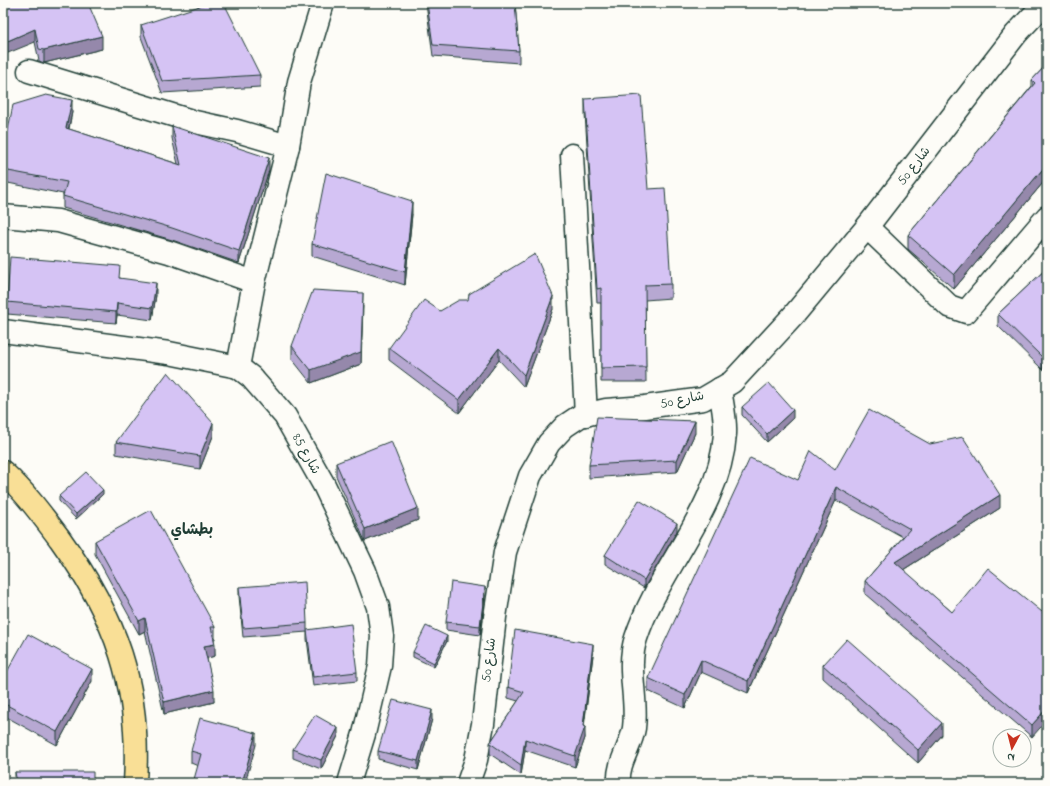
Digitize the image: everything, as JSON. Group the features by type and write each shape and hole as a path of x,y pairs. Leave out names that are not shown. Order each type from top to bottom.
{"main road":[{"path":"3,472 40,511 83,571 100,602 114,634 126,670 131,692 135,738 135,783"}],"street":[{"path":"238,367 254,282 288,146 299,82 323,3"},
{"name":"شارع 50","path":"468,783 476,760 483,724 494,617 505,552 530,476 541,455 564,426 586,415 606,410 645,407 703,399 732,382 754,359 867,227 1016,34 1045,3"},
{"path":"30,71 195,122 237,131 288,146"},
{"path":"572,155 586,415"},
{"path":"3,216 65,223 169,252 254,282"},
{"path":"867,227 949,306 966,312 1047,217"},
{"name":"شارع 85","path":"3,331 169,353 238,367 251,378 285,416 324,485 365,571 378,608 382,636 380,666 364,734 349,783"},
{"path":"619,783 622,761 634,731 635,718 631,677 636,640 659,585 704,508 720,465 725,434 720,389"}],"building":[{"path":"3,3 88,3 102,36 44,50 39,49 35,29 3,43"},
{"path":"209,3 224,3 260,75 162,81 141,25"},
{"path":"427,3 515,3 519,51 433,45"},
{"path":"1047,64 1047,164 954,275 908,235 1035,83 1032,80"},
{"path":"46,95 72,100 66,128 181,165 172,126 269,158 239,251 172,228 63,196 67,182 3,170 3,144 5,144 13,105"},
{"path":"641,95 648,189 665,188 671,284 645,285 646,367 601,368 601,288 597,289 585,99"},
{"path":"326,173 412,201 405,272 312,244"},
{"path":"535,254 553,296 524,375 499,348 459,400 389,348 424,300 440,311 459,300 468,300 469,294"},
{"path":"10,257 120,266 119,278 156,283 152,308 117,303 116,312 7,302"},
{"path":"1047,268 1047,354 1043,358 998,314"},
{"path":"313,290 363,293 361,352 311,370 292,346"},
{"path":"168,372 213,423 200,456 116,442"},
{"path":"769,383 793,410 767,434 742,407"},
{"path":"869,410 930,444 963,437 1000,495 895,562 952,612 988,568 1047,616 1047,708 1032,725 865,581 910,529 836,487 748,681 701,660 685,695 648,678 750,458 798,480 811,451 835,470"},
{"path":"597,417 695,421 677,460 589,465"},
{"path":"391,441 418,508 365,529 336,463"},
{"path":"86,472 103,490 76,514 59,496"},
{"path":"639,500 677,523 644,580 605,555"},
{"path":"151,510 215,627 211,627 215,644 204,646 214,690 164,702 145,618 139,621 95,541"},
{"path":"305,582 307,623 243,628 239,587"},
{"path":"451,582 485,587 480,626 446,622"},
{"path":"351,624 357,672 313,677 307,630"},
{"path":"426,626 447,636 434,663 413,652"},
{"path":"515,630 593,644 583,726 585,727 575,756 525,739 521,765 490,743 524,692 508,687"},
{"path":"28,634 92,669 57,732 3,703 3,679"},
{"path":"847,639 942,723 918,750 823,665"},
{"path":"393,700 432,710 418,761 378,751"},
{"path":"315,715 338,728 321,760 293,749"},
{"path":"200,718 256,733 242,783 193,783 201,754 191,751"},
{"path":"15,772 93,772 93,783 17,783"}],"district":[{"name":"بطشاي","path":"192,530"}]}
